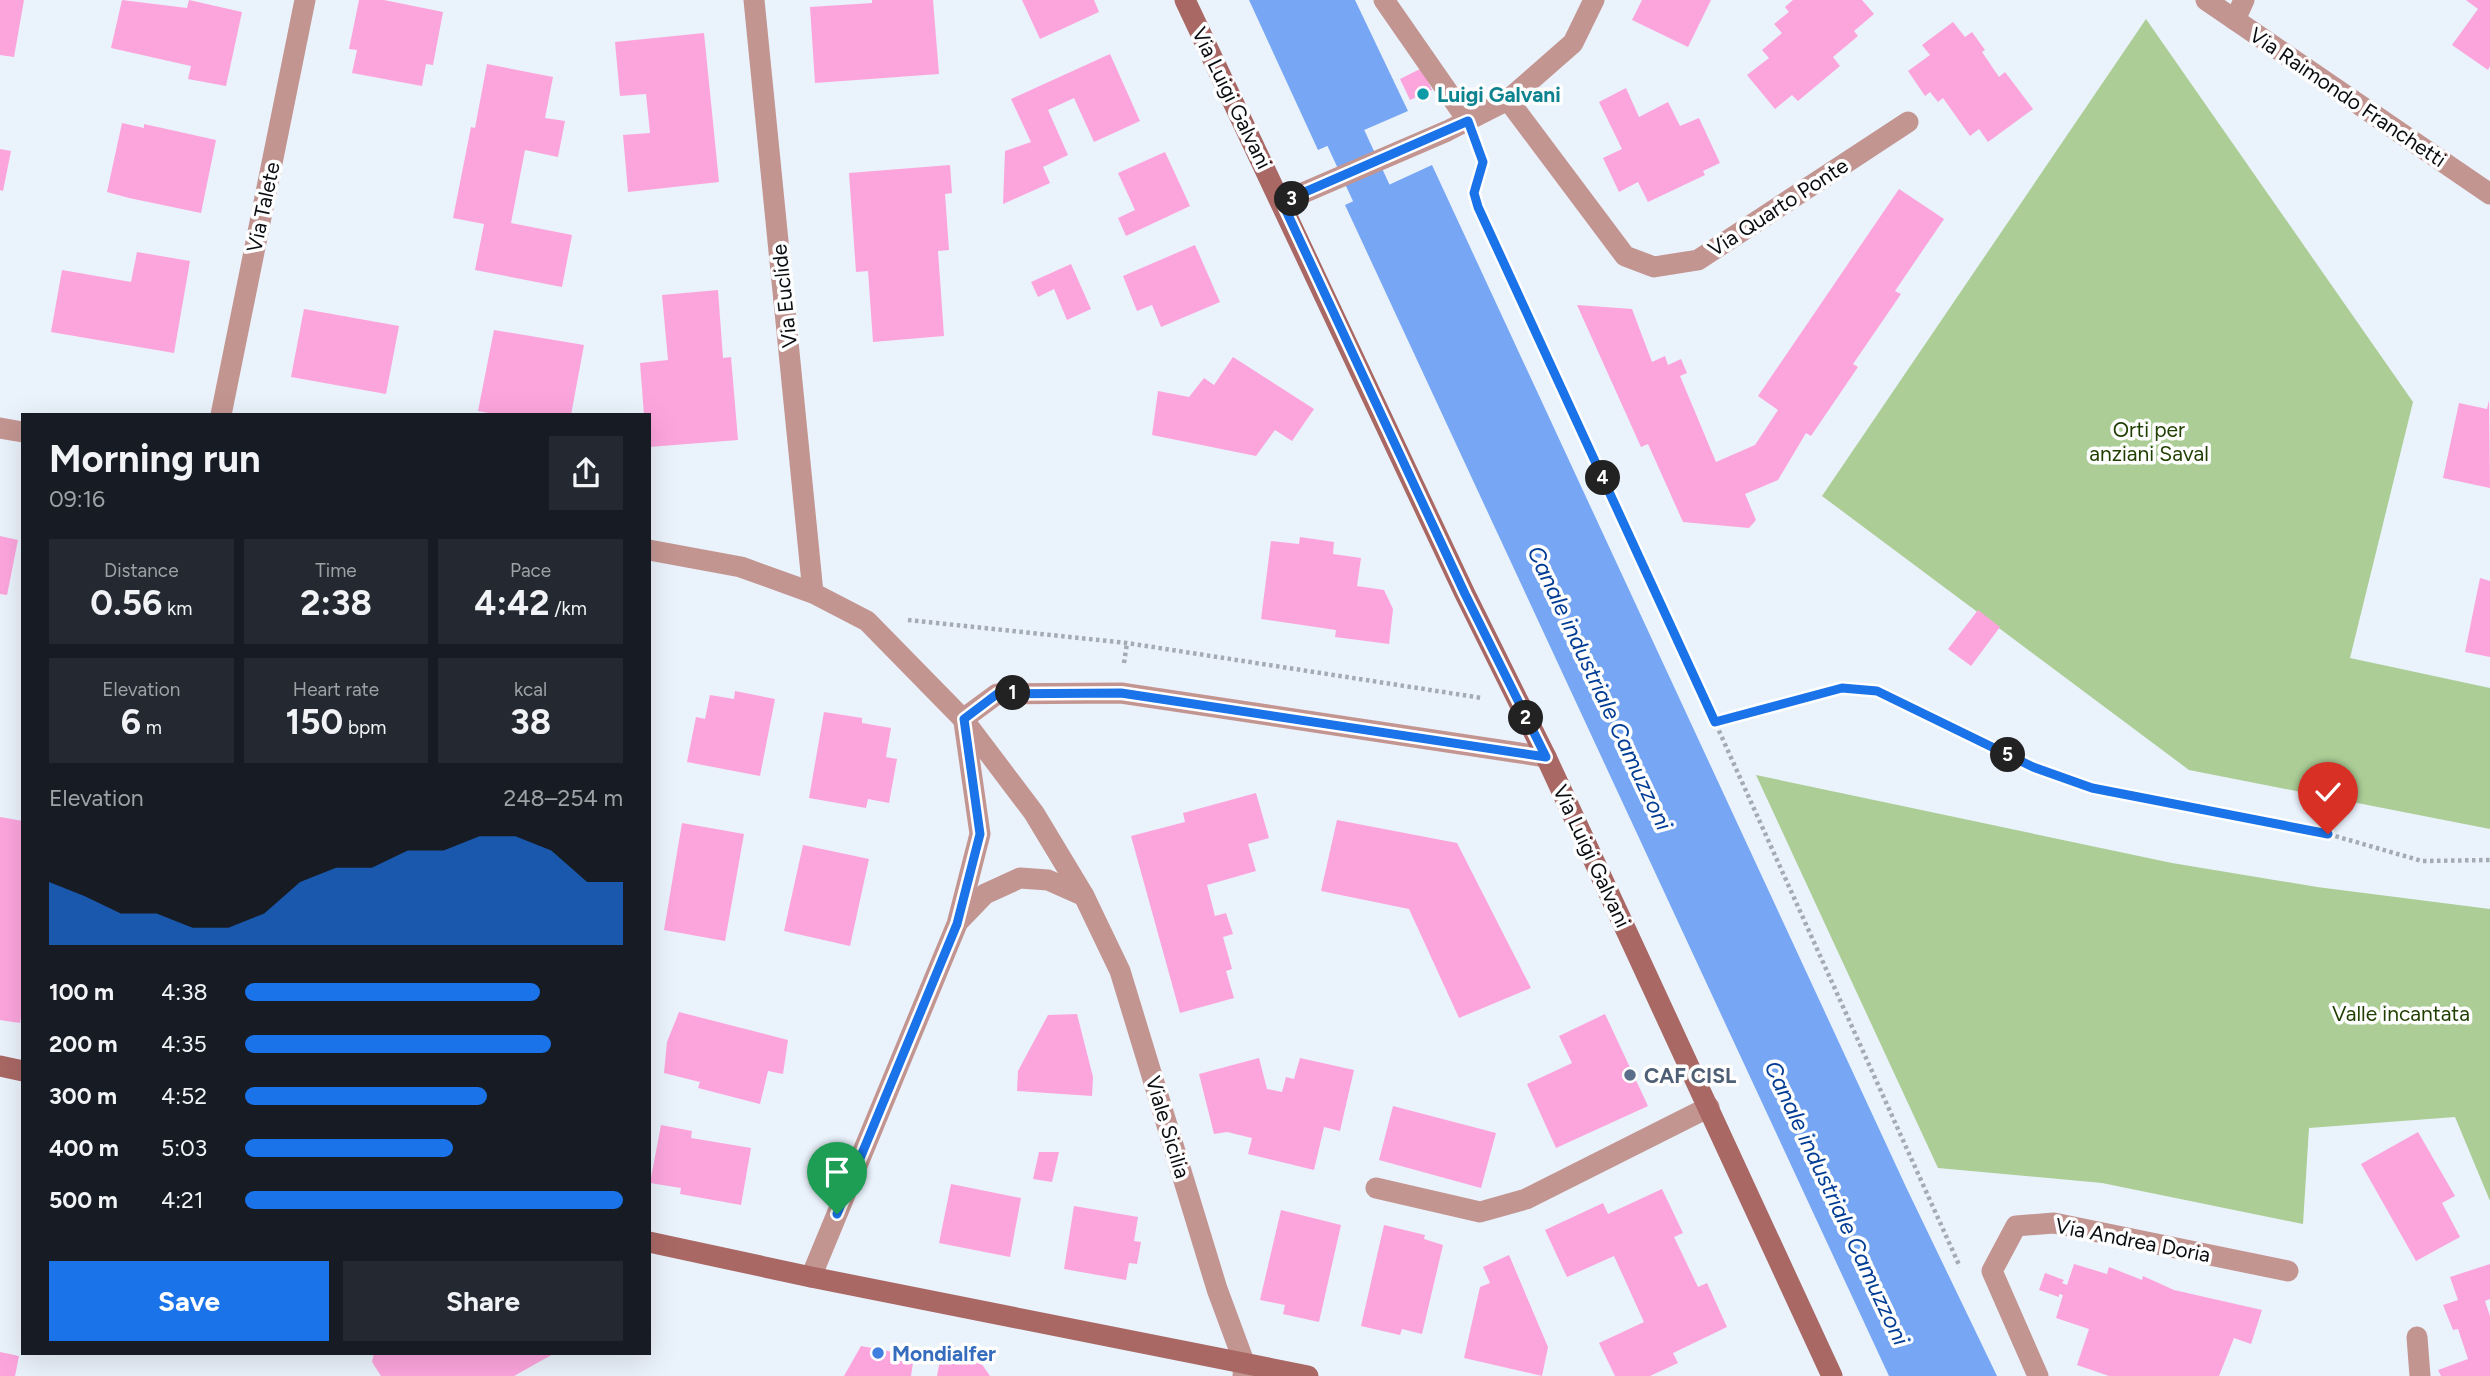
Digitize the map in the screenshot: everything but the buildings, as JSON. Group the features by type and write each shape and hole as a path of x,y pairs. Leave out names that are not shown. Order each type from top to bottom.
{"street":[{"name":"Via Talete","path":"221,413 305,0"},
{"name":"Via Euclide","path":"754,0 813,593"},
{"name":"Via Luigi Galvani","path":"1185,0 1465,594 1546,757 1832,1376"},
{"path":"1384,0 1468,121"},
{"path":"1282,202 1447,131 1508,100 1573,43 1594,0"},
{"name":"Via Raimondo Franchetti","path":"2206,0 2490,194"},
{"path":"2235,20 2244,0"},
{"name":"Via Quarto Ponte","path":"1508,100 1625,256 1654,267 1698,260 1908,122"},
{"path":"0,428 21,432"},
{"name":"Viale Sicilia","path":"651,550 741,566 813,593 867,621 964,719 1034,813 1084,896 1120,971 1243,1369"},
{"path":"811,1278 957,924 980,834 964,719 997,694 1121,693 1546,757"},
{"path":"957,924 985,894 1020,878 1048,880 1084,896"},
{"path":"0,1066 21,1071"},
{"path":"1376,1188 1480,1212 1526,1199 1709,1107"},
{"name":"Via Andrea Doria","path":"2038,1376 1992,1271 2016,1226 2054,1223 2288,1271"},
{"path":"651,1242 1243,1369 1308,1376"},
{"path":"2417,1337 2420,1376"}],"path":[{"path":"1468,121 1483,162 1474,193 1478,207 1715,722 1913,1164"},
{"path":"867,621 919,620 1127,643 1483,698"},
{"path":"1715,722 1842,688 1877,691 2033,767 2092,788 2328,834 2422,861 2490,860"}],"green space":[{"name":"Orti per anziani Saval","path":"2146,19 2413,402 2350,658 2490,688 2490,829 2189,770 1822,496"},
{"name":"Valle incantata","path":"1756,775 2172,863 2317,887 2490,909 2490,1201 2455,1117 2309,1128 2303,1224 2102,1183 1938,1168"}],"water":[{"path":"1249,0 1355,0 1408,111 1318,150"},
{"path":"1432,165 1906,1187 1997,1376 1889,1376 1345,205"}],"waterway":[{"name":"Canale industriale Camuzzoni","path":"1282,0 1394,242"}],"place":[{"name":"Luigi Galvani","path":"1423,94"},
{"name":"CAF CISL","path":"1630,1075"},
{"name":"Mondialfer","path":"878,1353"}],"route":[{"path":"837,1214 957,924 980,834 964,719 997,694 1121,693 1546,757 1465,594 1282,202 1468,121 1483,162 1474,193 1478,207 1715,722 1842,688 1877,691 2033,767 2092,788 2328,834"}]}
